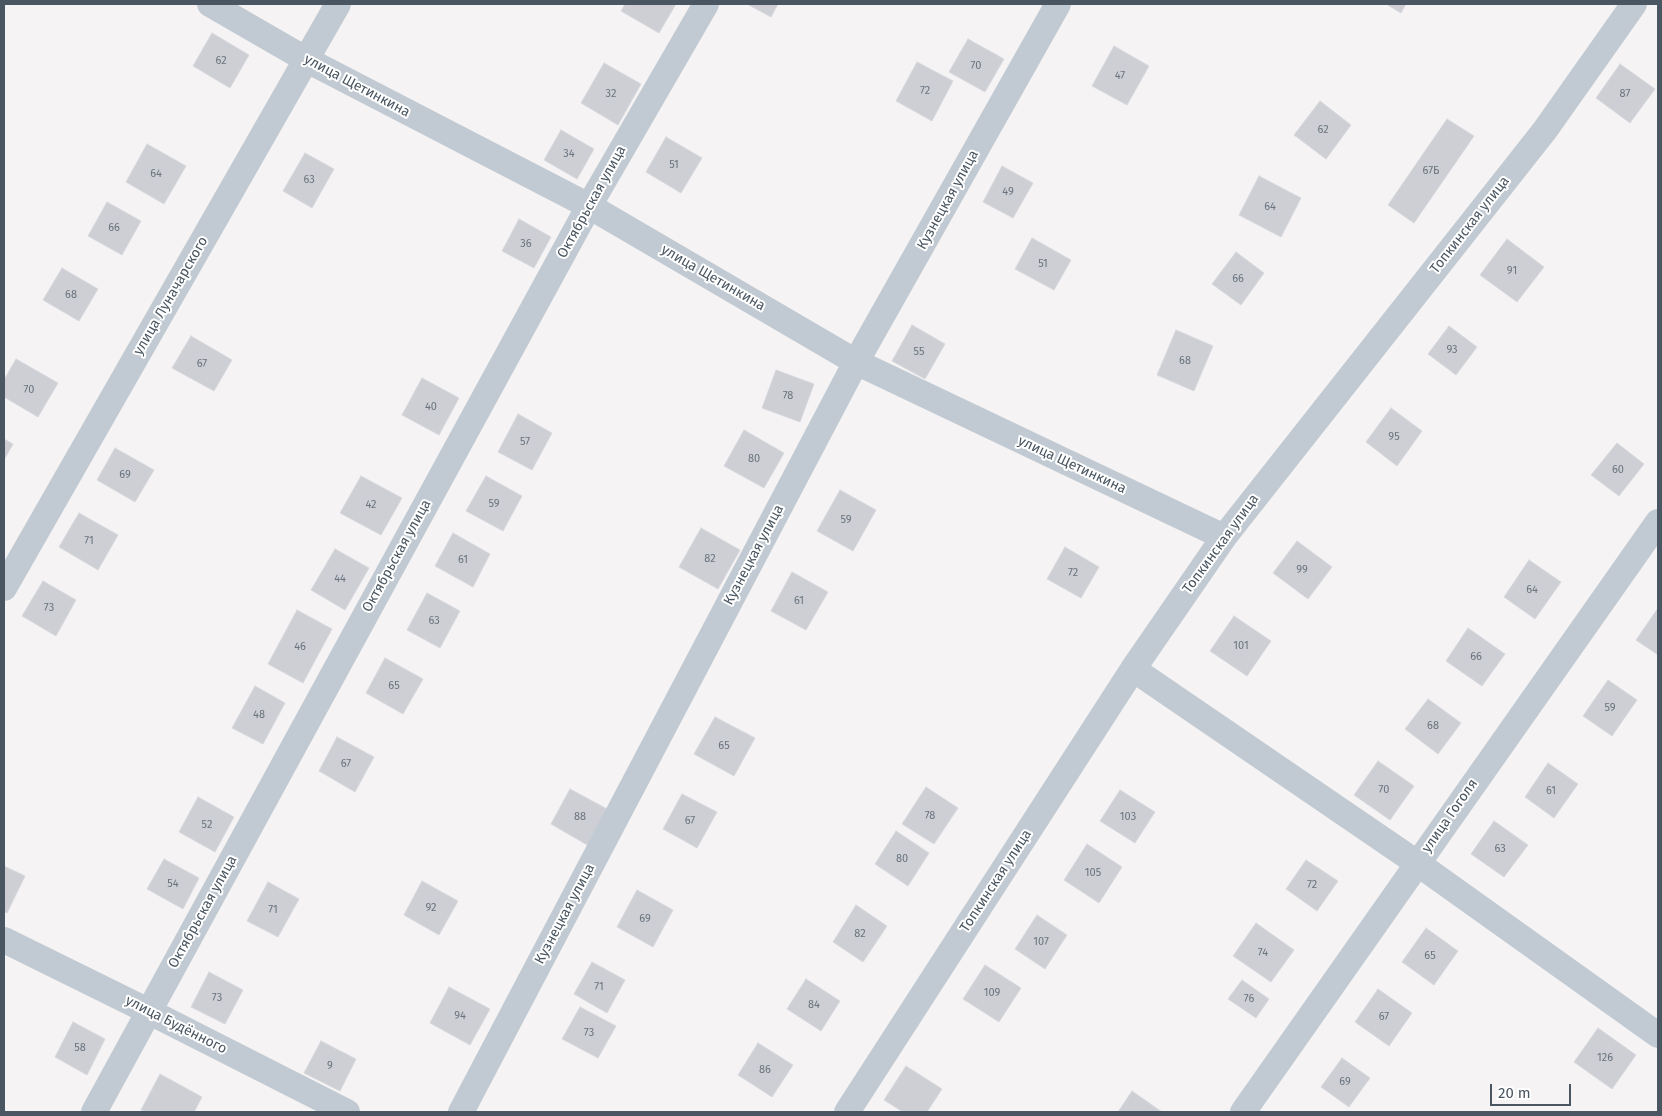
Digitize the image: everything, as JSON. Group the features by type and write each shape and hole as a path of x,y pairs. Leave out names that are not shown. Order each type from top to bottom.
{"street":[{"name":"улица Щетинкина","path":"210,4 307,60 589,206 856,362 1224,537"},
{"name":"улица Луначарского","path":"4,588 338,4"},
{"name":"Октябрьская улица","path":"94,1112 589,206 706,4"},
{"name":"Кузнецкая улица","path":"461,1112 856,362 1058,4"},
{"name":"Топкинская улица","path":"847,1112 1133,669 1224,537 1545,130 1634,4"},
{"name":"улица Гоголя","path":"1243,1112 1658,522"},
{"path":"1133,669 1417,863 1658,1036"},
{"name":"улица Будённого","path":"4,940 347,1112"}],"building":[{"path":"625,4 676,4 659,33 621,11"},
{"path":"747,4 778,4 771,17"},
{"path":"1386,4 1406,4 1401,13"},
{"path":"212,33 249,55 230,88 193,66"},
{"path":"968,39 1004,59 985,92 949,72"},
{"path":"1114,46 1149,66 1127,105 1092,86"},
{"path":"917,62 953,81 932,121 896,101"},
{"path":"604,63 641,84 618,125 581,103"},
{"path":"1620,64 1655,89 1630,123 1596,98"},
{"path":"1320,101 1351,125 1326,159 1294,135"},
{"path":"1447,119 1474,136 1414,223 1388,205"},
{"path":"561,130 594,149 577,179 544,160"},
{"path":"666,137 702,158 681,193 646,172"},
{"path":"147,144 186,166 164,204 126,182"},
{"path":"305,153 334,169 312,208 283,191"},
{"path":"1002,166 1033,183 1013,218 983,202"},
{"path":"1259,176 1301,198 1281,237 1239,215"},
{"path":"107,202 141,221 122,255 88,236"},
{"path":"519,219 551,237 534,268 502,251"},
{"path":"1032,238 1071,260 1054,290 1015,269"},
{"path":"1507,239 1544,267 1517,302 1480,275"},
{"path":"1236,252 1264,273 1241,305 1212,284"},
{"path":"62,268 98,289 79,321 43,300"},
{"path":"912,325 945,344 925,379 892,361"},
{"path":"1449,326 1477,347 1456,375 1428,354"},
{"path":"1176,330 1213,346 1194,391 1157,375"},
{"path":"191,336 232,360 214,391 172,368"},
{"path":"16,359 58,383 38,417 4,397 4,380"},
{"path":"776,370 814,384 800,422 762,408"},
{"path":"422,378 459,398 439,435 402,415"},
{"path":"1391,408 1422,431 1397,466 1366,442"},
{"path":"518,414 552,433 532,470 498,452"},
{"path":"744,430 784,453 764,488 724,466"},
{"path":"4,439 13,444 4,460"},
{"path":"1617,443 1644,464 1619,496 1591,475"},
{"path":"115,448 154,470 135,502 97,480"},
{"path":"361,476 402,498 381,535 340,513"},
{"path":"486,476 522,496 503,531 466,511"},
{"path":"840,490 876,510 853,551 817,531"},
{"path":"79,513 118,535 98,570 59,547"},
{"path":"701,528 740,550 718,589 679,567"},
{"path":"453,533 490,554 473,587 435,566"},
{"path":"1297,541 1332,567 1308,599 1273,573"},
{"path":"1065,547 1099,567 1081,598 1047,579"},
{"path":"335,549 369,568 345,610 311,590"},
{"path":"1529,560 1561,582 1535,619 1504,597"},
{"path":"792,572 828,592 806,630 771,611"},
{"path":"43,581 76,600 56,636 22,616"},
{"path":"427,593 460,611 440,648 407,630"},
{"path":"1658,608 1658,655 1636,640"},
{"path":"297,610 332,629 303,683 268,664"},
{"path":"1234,616 1271,641 1247,676 1210,651"},
{"path":"1468,628 1505,654 1482,686 1446,661"},
{"path":"385,658 423,679 403,714 366,693"},
{"path":"1608,680 1637,700 1612,736 1583,716"},
{"path":"255,686 285,703 263,744 232,728"},
{"path":"1428,699 1461,723 1438,754 1405,729"},
{"path":"715,717 755,738 734,776 694,754"},
{"path":"337,737 374,757 355,792 319,771"},
{"path":"1378,761 1414,786 1390,820 1354,795"},
{"path":"1548,763 1578,784 1554,818 1525,797"},
{"path":"926,787 958,808 934,844 902,824"},
{"path":"570,789 609,810 589,846 551,824"},
{"path":"1120,790 1155,812 1135,843 1100,821"},
{"path":"682,794 717,812 697,848 663,829"},
{"path":"198,797 234,817 215,852 179,832"},
{"path":"1494,821 1528,845 1504,877 1471,854"},
{"path":"896,831 929,853 908,886 875,864"},
{"path":"1087,844 1122,867 1099,903 1064,880"},
{"path":"164,859 199,878 183,909 147,889"},
{"path":"1306,860 1338,881 1317,911 1286,889"},
{"path":"4,866 25,876 7,913 4,912"},
{"path":"422,881 458,901 439,935 404,915"},
{"path":"268,882 299,899 278,937 247,921"},
{"path":"637,890 673,910 653,947 617,927"},
{"path":"856,905 887,926 863,962 833,942"},
{"path":"1037,915 1067,935 1045,969 1015,949"},
{"path":"1256,923 1294,950 1271,982 1233,956"},
{"path":"1426,928 1458,951 1434,985 1402,962"},
{"path":"592,962 625,980 607,1013 574,994"},
{"path":"985,965 1021,988 999,1022 963,999"},
{"path":"209,972 243,990 225,1024 191,1007"},
{"path":"806,979 840,1001 821,1031 787,1009"},
{"path":"1242,980 1269,999 1256,1018 1228,999"},
{"path":"449,987 490,1009 470,1045 430,1023"},
{"path":"1378,989 1412,1013 1389,1046 1355,1022"},
{"path":"580,1007 616,1026 598,1058 562,1039"},
{"path":"73,1022 105,1039 87,1075 55,1057"},
{"path":"1598,1028 1636,1055 1612,1089 1574,1062"},
{"path":"321,1041 356,1059 340,1091 304,1073"},
{"path":"758,1043 793,1065 772,1097 738,1075"},
{"path":"1342,1058 1370,1078 1349,1107 1321,1087"},
{"path":"906,1066 942,1089 927,1112 903,1112 884,1100"},
{"path":"160,1074 202,1097 194,1112 145,1112 141,1110"},
{"path":"1132,1091 1162,1112 1118,1112"}]}
